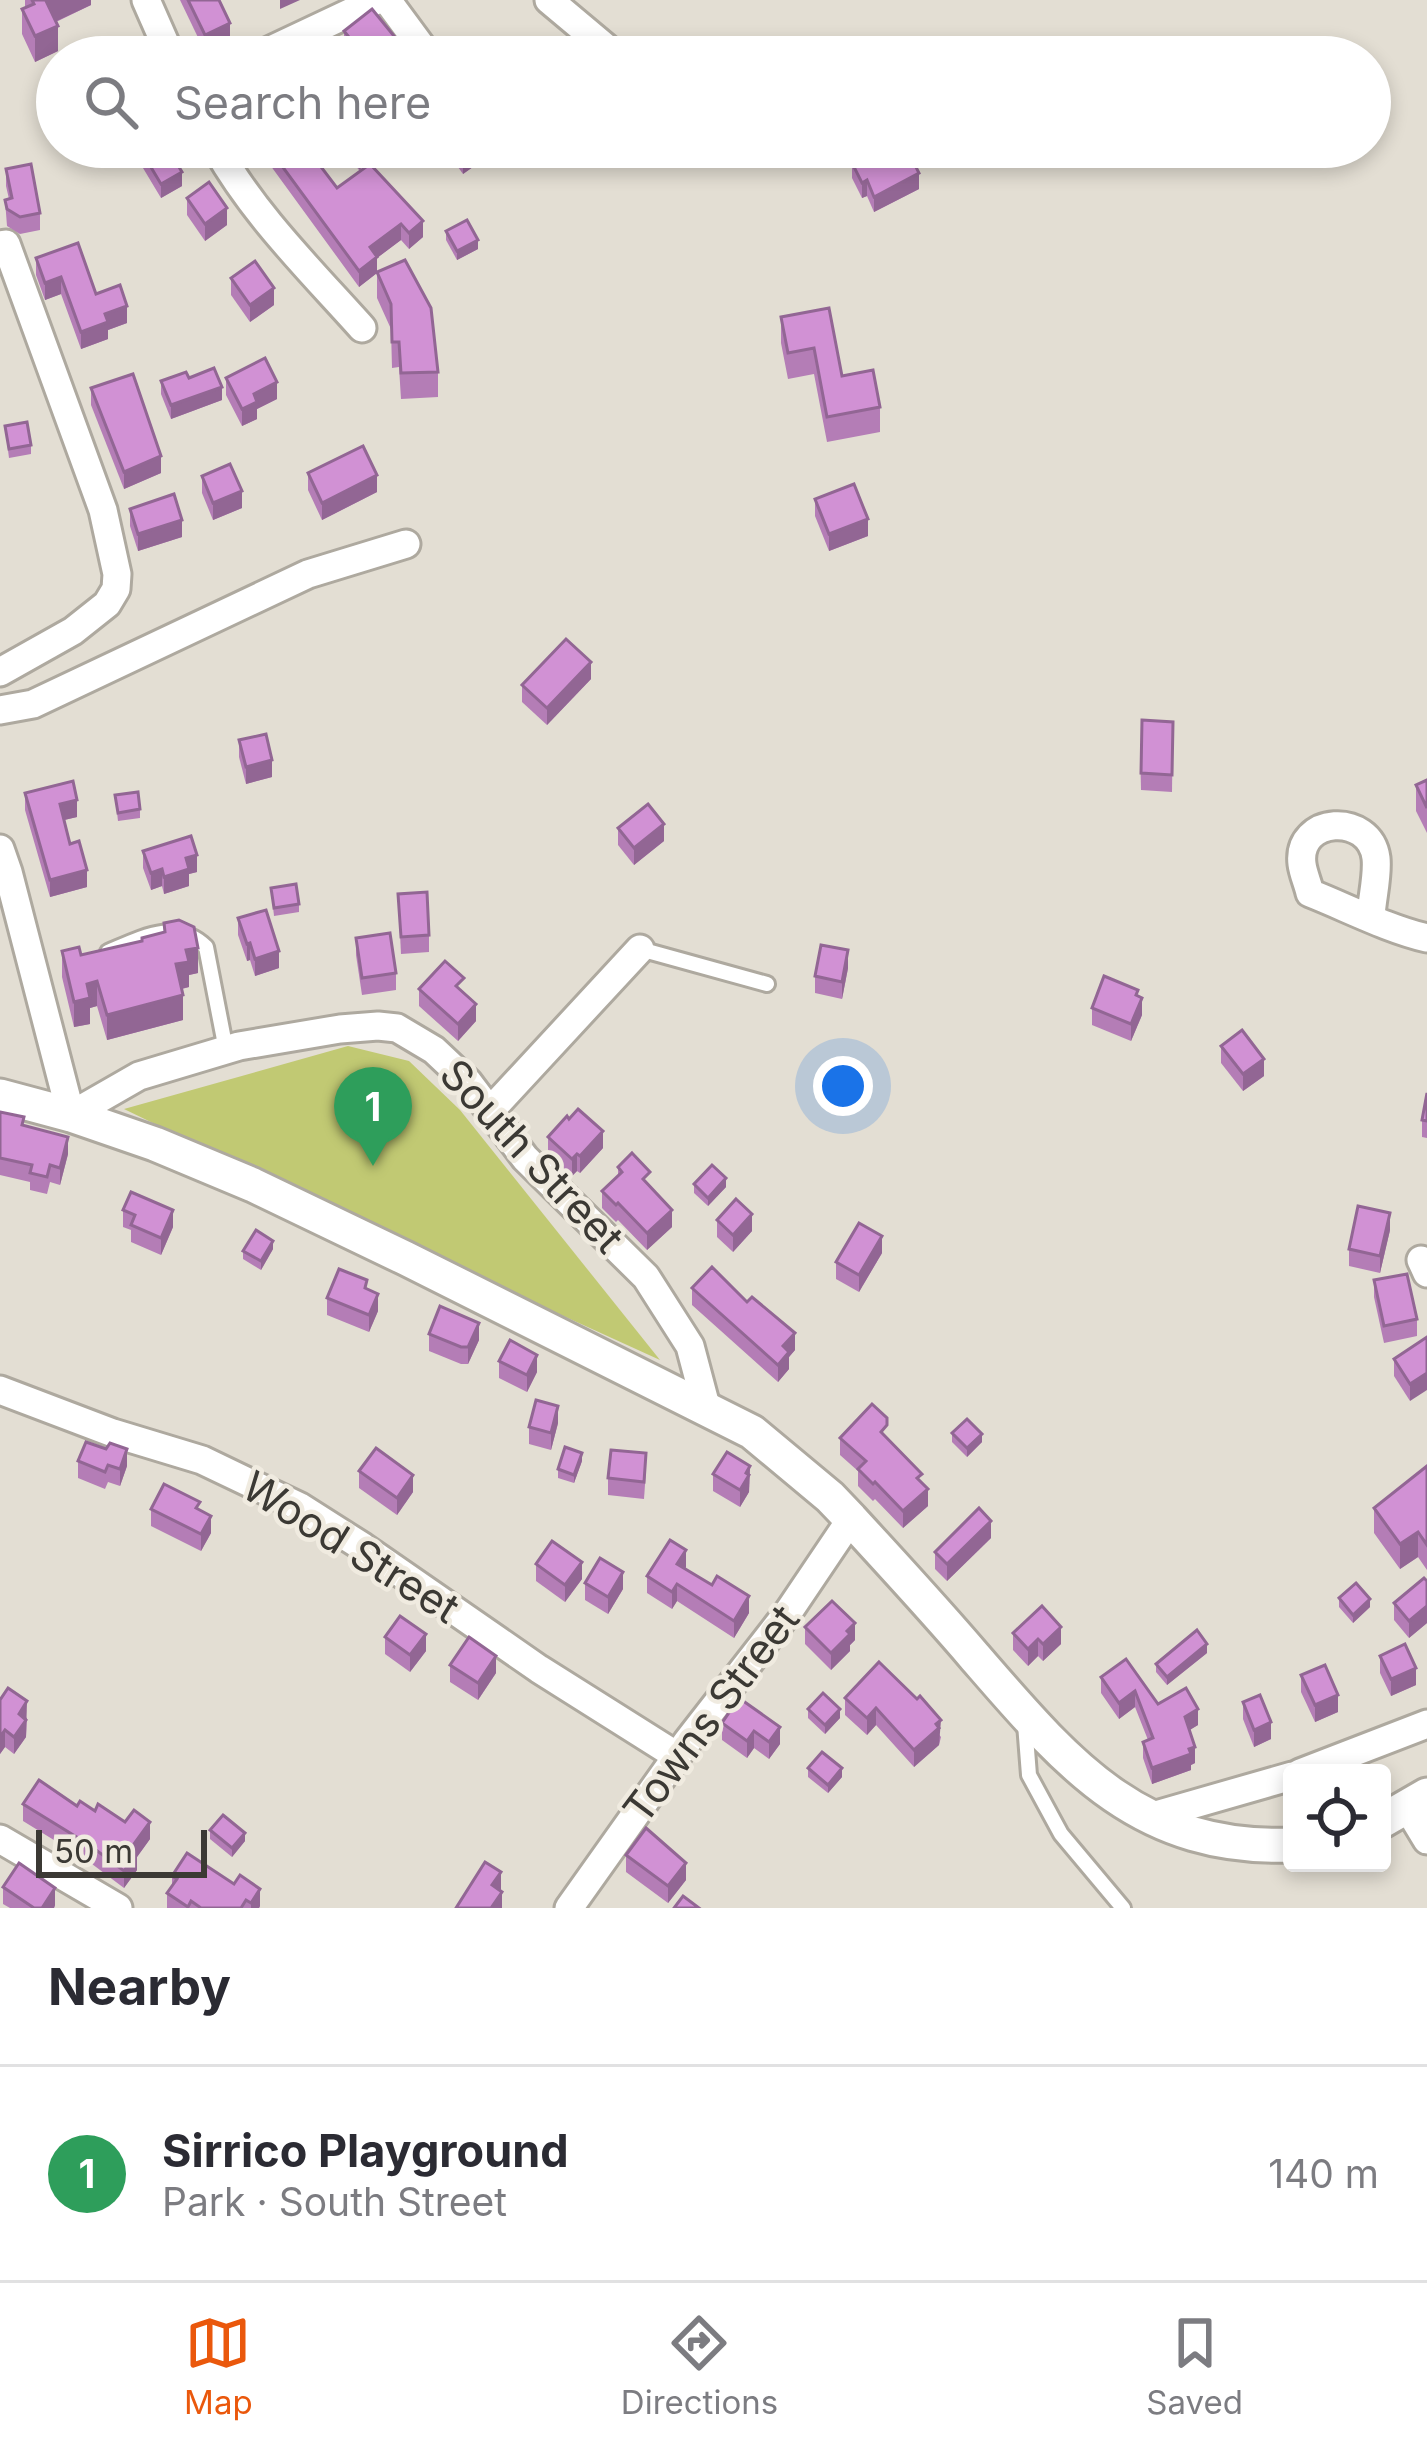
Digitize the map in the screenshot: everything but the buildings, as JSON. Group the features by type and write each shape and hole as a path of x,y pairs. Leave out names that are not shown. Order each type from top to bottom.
{"street":[{"path":"146,0 162,36"},
{"path":"301,36 377,0"},
{"path":"387,0 414,36"},
{"path":"549,0 591,36"},
{"path":"227,168 362,328"},
{"path":"0,245 6,244 103,510 118,574 107,604 73,631 0,672"},
{"path":"0,710 33,704 308,574 406,544"},
{"path":"0,849 70,1114"},
{"path":"1371,916 1393,929 1427,938"},
{"path":"490,1111 640,950"},
{"name":"South Street","path":"70,1114 139,1076 226,1050 340,1029 397,1028 434,1050 467,1082 525,1158 646,1277 690,1346 707,1410"},
{"path":"0,1096 155,1144 253,1186 752,1432 830,1497 1046,1738 1090,1779 1149,1817 1209,1839 1283,1845"},
{"name":"Wood Street","path":"0,1390 112,1433 202,1460 299,1507 677,1756"},
{"name":"Towns Street","path":"569,1908 677,1756 789,1612 851,1519"},
{"path":"1324,1764 1427,1724"},
{"path":"1149,1817 1283,1779"},
{"path":"1405,1808 1427,1840"},
{"path":"0,1838 118,1908"}],"lane":[{"path":"92,958 175,930 194,936 206,947 226,1050"},
{"path":"640,950 767,984"},
{"path":"1024,1713 1030,1775 1061,1834 1123,1908"}],"green space":[{"path":"348,1046 409,1061 460,1110 660,1360 124,1109"}],"place":[{"name":"Sirrico Playground","path":"373,1166"}]}
